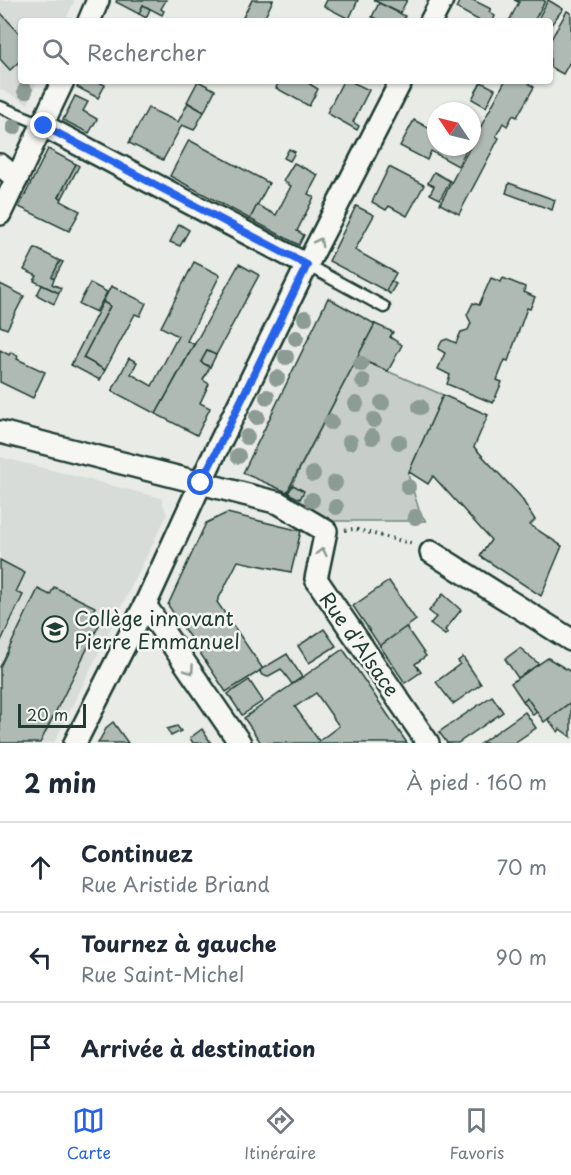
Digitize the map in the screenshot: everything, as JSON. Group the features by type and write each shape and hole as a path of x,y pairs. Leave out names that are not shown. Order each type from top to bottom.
{"street":[{"path":"90,18 98,0"},
{"path":"433,18 442,0"},
{"path":"0,214 44,126 62,84"},
{"path":"75,743 145,605 201,483 307,265 399,84"},
{"path":"44,126 307,265"},
{"path":"0,165 17,178"},
{"path":"0,432 279,503 326,531"},
{"name":"Rue d'Alsace","path":"326,531 316,579 428,743"},
{"path":"431,552 571,640"},
{"path":"145,605 240,743"}],"lane":[{"path":"0,107 44,126"},
{"path":"307,265 384,307"}],"path":[{"path":"326,531 354,529 411,542 431,552"}],"shaded area":[{"path":"0,0 75,0 66,18 18,18 18,84 37,84 28,104 0,89"},
{"path":"357,358 443,395 408,474 420,513 426,521 333,521 287,494"},
{"name":"Collège innovant Pierre Emmanuel","path":"0,457 161,498 167,515 54,743 0,743"}],"building":[{"path":"117,0 166,0 161,9 164,11 162,15 143,5 139,14 116,2"},
{"path":"252,0 273,0 264,18 243,18"},
{"path":"327,0 358,0 349,18 324,6"},
{"path":"373,0 407,0 400,13"},
{"path":"460,0 473,0 491,9 489,12 495,16 494,18 474,18 456,8"},
{"path":"514,0 545,1 536,18 511,18 519,2"},
{"path":"548,0 563,9 553,22 553,18 539,18"},
{"path":"379,3 405,16 404,18 372,17"},
{"path":"143,5 150,9 146,18 139,14"},
{"path":"567,11 571,13 571,60 563,74 553,69 553,36"},
{"path":"0,12 18,32 18,63 10,70 0,59"},
{"path":"78,84 105,85 98,98 77,87"},
{"path":"196,84 204,84 215,90 204,112 187,102"},
{"path":"278,84 310,84 318,89 309,106 276,88"},
{"path":"342,84 356,84 369,90 353,122 359,126 357,130 327,113"},
{"path":"480,84 495,89 486,107 481,102 472,99"},
{"path":"503,84 529,84 534,87 517,117 513,115 507,126 503,123 496,136 499,138 459,214 440,204 465,156 481,156 481,126"},
{"path":"75,96 88,102 83,111 97,119 89,133 63,120"},
{"path":"188,103 204,112 194,130 182,125 163,160 129,143 148,108 178,122"},
{"path":"414,120 427,127 427,160 400,146"},
{"path":"189,140 269,183 250,219 170,176"},
{"path":"48,149 76,164 59,197 62,198 61,201 80,211 69,231 19,207"},
{"path":"289,149 295,152 290,161 284,158"},
{"path":"440,156 463,156 458,166"},
{"path":"294,163 318,175 308,194 314,197 297,231 304,235 299,245 250,219 257,205 276,215 291,186 283,181"},
{"path":"76,164 79,166 62,198 59,197"},
{"path":"389,167 424,185 407,216 389,206 386,210 372,202"},
{"path":"434,172 450,181 440,199 430,194 434,186 428,183"},
{"path":"509,183 555,200 552,210 506,193"},
{"path":"356,206 374,215 355,250 396,273 386,291 329,261"},
{"path":"179,224 189,230 180,246 170,242"},
{"path":"35,248 60,261 52,277 54,279 52,284 61,288 59,293 34,281 37,276 24,270"},
{"path":"60,261 63,262 54,279 52,277"},
{"path":"194,262 220,275 187,341 194,344 156,414 112,391 129,358 137,362 131,374 152,386 178,336 161,327"},
{"path":"239,264 259,275 216,355 207,351 201,362 210,367 203,380 209,384 200,403 210,408 197,435 156,414"},
{"path":"491,278 501,282 503,278 525,287 524,292 535,297 530,309 527,308 508,361 505,360 497,380 502,382 493,403 447,384 450,375 438,369 445,353 438,349 442,341 447,339 456,343 461,332 468,330 471,323 467,315 473,303 479,305"},
{"path":"391,281 396,284 390,294 386,291"},
{"path":"90,283 107,292 96,312 79,304"},
{"path":"0,284 24,296 7,329 0,326"},
{"path":"42,285 59,293 54,304 37,295"},
{"path":"111,286 146,303 140,316 135,314 105,370 83,358 110,306 103,302"},
{"path":"328,298 375,324 287,492 243,473"},
{"path":"103,302 110,306 83,358 105,370 100,380 71,365"},
{"path":"375,324 393,332 390,337 402,345 388,371 357,358"},
{"path":"0,350 9,355 11,352 18,356 17,359 45,372 33,398 0,382"},
{"path":"207,351 216,355 210,367 201,362"},
{"path":"443,395 488,415 474,447 520,496 535,520 530,525 562,546 541,596 480,556 491,540 433,476 428,484 409,472"},
{"path":"293,485 304,491 300,499 288,493"},
{"path":"227,513 301,531 291,572 238,561 217,602 263,669 226,692 168,605 206,523"},
{"name":"Collège innovant Pierre Emmanuel","path":"0,560 25,573 16,592 23,595 0,643"},
{"path":"389,581 416,620 380,646 353,606"},
{"path":"54,587 95,607 91,615 101,621 40,743 0,743 0,667 38,589 50,595"},
{"path":"443,594 461,610 445,630 448,633 445,635 430,624 436,617 429,611"},
{"path":"406,627 426,656 415,664 421,672 405,683 380,646"},
{"path":"324,629 336,646 309,663 298,646"},
{"path":"520,648 539,664 518,678 505,659"},
{"path":"343,649 407,743 261,743 244,718","holes":["316,693 339,726 319,741 295,707"]},
{"path":"287,654 302,677 292,684 281,669 267,677 261,674 260,670"},
{"path":"463,657 481,684 453,704 436,682 460,664 458,661"},
{"path":"548,658 571,672 571,702 544,722 527,698 523,701 511,683"},
{"path":"249,680 263,701 242,715 228,694"},
{"path":"492,696 503,712 458,743 447,743 439,732"},
{"path":"527,698 537,712 533,715 523,701"},
{"path":"571,702 571,737 560,729 558,732 548,719"},
{"path":"525,712 536,728 514,743 481,743"},
{"path":"113,722 128,743 98,743 107,727"},
{"path":"177,726 181,731 171,736 167,729"},
{"path":"202,729 211,743 193,743 190,738"}],"place":[{"name":"Collège innovant Pierre Emmanuel","path":"55,629"}],"route":[{"path":"44,126 307,265 201,483"}]}
